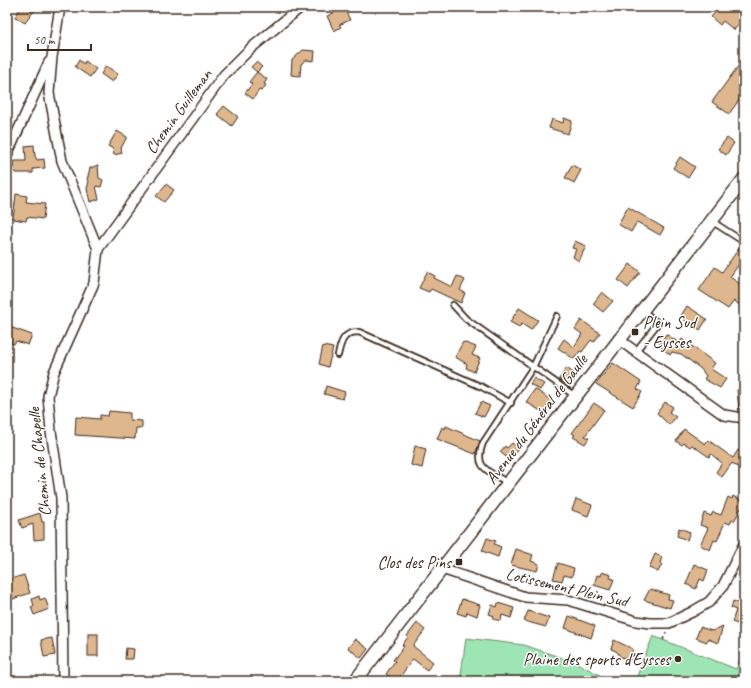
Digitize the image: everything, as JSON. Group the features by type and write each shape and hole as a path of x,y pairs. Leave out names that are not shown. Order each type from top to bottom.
{"main road":[{"name":"Avenue du Général de Gaulle","path":"355,681 442,570 618,339 744,179"}],"street":[{"path":"60,7 52,57 49,94 62,161 98,249"},
{"name":"Chemin Guilleman","path":"98,249 224,74 250,49 300,7"},
{"path":"7,155 52,57"},
{"name":"Chemin de Chapelle","path":"63,681 61,498 51,431 48,396 54,372 94,283 98,249"},
{"path":"618,339 724,415 744,418"},
{"name":"Lotissement Plein Sud","path":"442,570 525,597 568,600 636,621 669,623 692,612 713,597 723,586 744,544"}],"lane":[{"path":"711,221 744,242"},
{"path":"453,305 466,319 575,396"},
{"path":"636,351 658,323 642,310"},
{"path":"508,482 481,466 478,459 483,443 511,403 533,367 556,316"},
{"path":"338,355 341,341 345,336 352,332 359,332 482,387 511,403"}],"green space":[{"name":"Plaine des sports d'Eysses","path":"653,636 736,669 744,650 744,681 635,681"},
{"path":"466,638 524,645 577,663 611,681 460,681"}],"building":[{"path":"21,7 37,7 25,23 15,17"},
{"path":"720,7 733,7 739,11 744,7 744,18 734,30 723,21 720,25 711,17"},
{"path":"344,8 350,20 339,25 341,27 334,31 327,16"},
{"path":"303,50 315,51 314,61 306,60 301,64 300,76 291,75 292,60"},
{"path":"744,58 744,93 729,114 712,102"},
{"path":"79,60 84,64 85,61 96,69 90,77 75,67"},
{"path":"256,62 262,67 257,72 251,67"},
{"path":"106,66 118,74 112,82 101,74"},
{"path":"257,72 267,79 264,84 266,85 262,91 259,90 253,99 245,93 252,84 249,82"},
{"path":"224,106 238,117 232,126 217,114"},
{"path":"564,118 572,121 568,134 549,128 552,119 563,123"},
{"path":"117,131 127,137 121,148 122,153 114,155 113,149 108,146"},
{"path":"727,138 734,143 726,155 718,149"},
{"path":"34,145 35,156 37,160 44,159 45,168 33,169 33,173 15,173 13,164 14,161 26,161 25,146"},
{"path":"680,157 695,167 688,178 673,168"},
{"path":"98,165 99,178 103,180 101,187 96,186 99,199 90,202 87,189 89,181 87,180 90,168"},
{"path":"572,165 581,170 574,183 565,178"},
{"path":"166,184 174,190 164,202 156,196"},
{"path":"16,194 27,196 26,202 45,204 43,219 27,217 26,221 13,219"},
{"path":"628,207 664,228 660,235 637,222 631,232 618,224"},
{"path":"575,241 586,246 579,261 573,257 576,249 572,248"},
{"path":"740,247 744,250 744,257 730,277 743,286 740,290 744,293 744,308 734,301 728,309 699,290 715,267 722,272"},
{"path":"630,264 640,272 628,288 618,280"},
{"path":"427,272 435,276 434,278 452,287 457,276 465,280 460,290 465,293 461,303 431,289 429,292 419,288"},
{"path":"602,292 613,301 603,312 593,304"},
{"path":"687,306 707,319 700,330 680,317"},
{"path":"519,308 538,320 531,330 522,324 519,327 510,322"},
{"path":"581,320 600,333 594,342 591,340 582,352 580,351 574,359 558,348 564,339 574,347 582,334 575,329"},
{"path":"7,326 32,335 28,345 16,341 14,344 7,342"},
{"path":"666,334 679,343 682,339 715,363 711,369 726,379 720,388 704,379 706,376 701,369 681,354 672,352 670,355 659,345"},
{"path":"463,342 476,347 472,355 480,358 474,372 466,368 467,364 455,357"},
{"path":"323,346 333,348 328,367 319,364"},
{"path":"613,363 641,382 637,389 642,392 633,407 596,384"},
{"path":"567,368 577,376 569,387 559,379"},
{"path":"534,378 544,384 540,390 530,384"},
{"path":"326,386 345,392 343,399 324,394"},
{"path":"535,389 552,401 544,413 526,402"},
{"path":"744,389 744,410 739,410 737,390"},
{"path":"481,402 490,406 484,417 475,413"},
{"path":"665,402 673,407 669,412 676,417 669,425 657,413"},
{"path":"594,403 604,410 585,436 589,438 585,444 573,437 575,435 572,433"},
{"path":"109,411 130,413 130,420 142,421 142,428 136,428 135,439 75,435 76,417 100,419 100,415 108,416"},
{"path":"446,426 480,441 475,454 437,439 442,427 445,429"},
{"path":"684,429 705,444 708,440 733,458 738,450 744,454 744,467 740,464 738,467 732,463 722,477 716,472 722,463 711,454 709,457 692,445 690,447 684,443 682,445 676,441"},
{"path":"512,443 519,448 510,460 500,452 505,446 507,448"},
{"path":"415,446 426,449 422,468 411,465"},
{"path":"733,496 740,500 743,505 734,521 732,520 730,524 725,522 717,541 714,540 710,550 700,545 708,528 700,525 704,513 711,516 713,512 721,515 728,497 732,499"},
{"path":"576,499 592,505 588,516 572,510"},
{"path":"40,513 42,522 44,522 44,539 34,540 33,524 22,528 19,520"},
{"path":"679,528 690,532 687,540 677,536"},
{"path":"487,538 496,541 494,544 501,547 498,557 482,551"},
{"path":"516,549 533,555 531,561 539,564 537,571 511,565"},
{"path":"655,554 662,557 660,563 662,564 658,572 649,568"},
{"path":"558,563 574,568 572,577 564,575 562,581 553,579"},
{"path":"694,564 708,570 704,581 700,579 696,589 686,584"},
{"path":"602,572 611,575 610,578 614,579 610,590 594,585 597,575 601,576"},
{"path":"24,575 30,593 10,600 7,591 7,580"},
{"path":"650,589 669,595 668,599 673,600 670,608 644,600"},
{"path":"39,596 40,600 45,598 49,609 34,615 31,607 34,606 32,599"},
{"path":"462,599 480,605 477,616 467,612 466,616 457,613"},
{"path":"733,601 744,605 743,626 732,622 736,610 731,608"},
{"path":"498,603 514,608 511,618 502,615 501,621 493,619 494,616 489,614 492,605 497,607"},
{"path":"528,611 549,618 546,627 524,621"},
{"path":"569,616 595,626 591,638 565,628"},
{"path":"417,623 425,630 413,646 433,662 427,670 413,659 397,681 389,681 391,678 386,674 395,661 393,660 404,646 402,645 408,637 407,636"},
{"path":"723,626 718,643 708,639 707,642 696,638 700,627 712,631"},
{"path":"88,634 98,634 98,656 88,656"},
{"path":"52,638 55,655 44,657 41,640"},
{"path":"355,639 368,649 361,658 348,648"},
{"path":"614,640 633,649 630,660 621,657 616,651 611,649"},
{"path":"126,648 134,649 133,659 125,659"}],"place":[{"name":"Plein Sud - Eysses","path":"635,332"},
{"name":"Clos des Pins","path":"459,562"},
{"name":"Plaine des sports d'Eysses","path":"678,659"}]}
